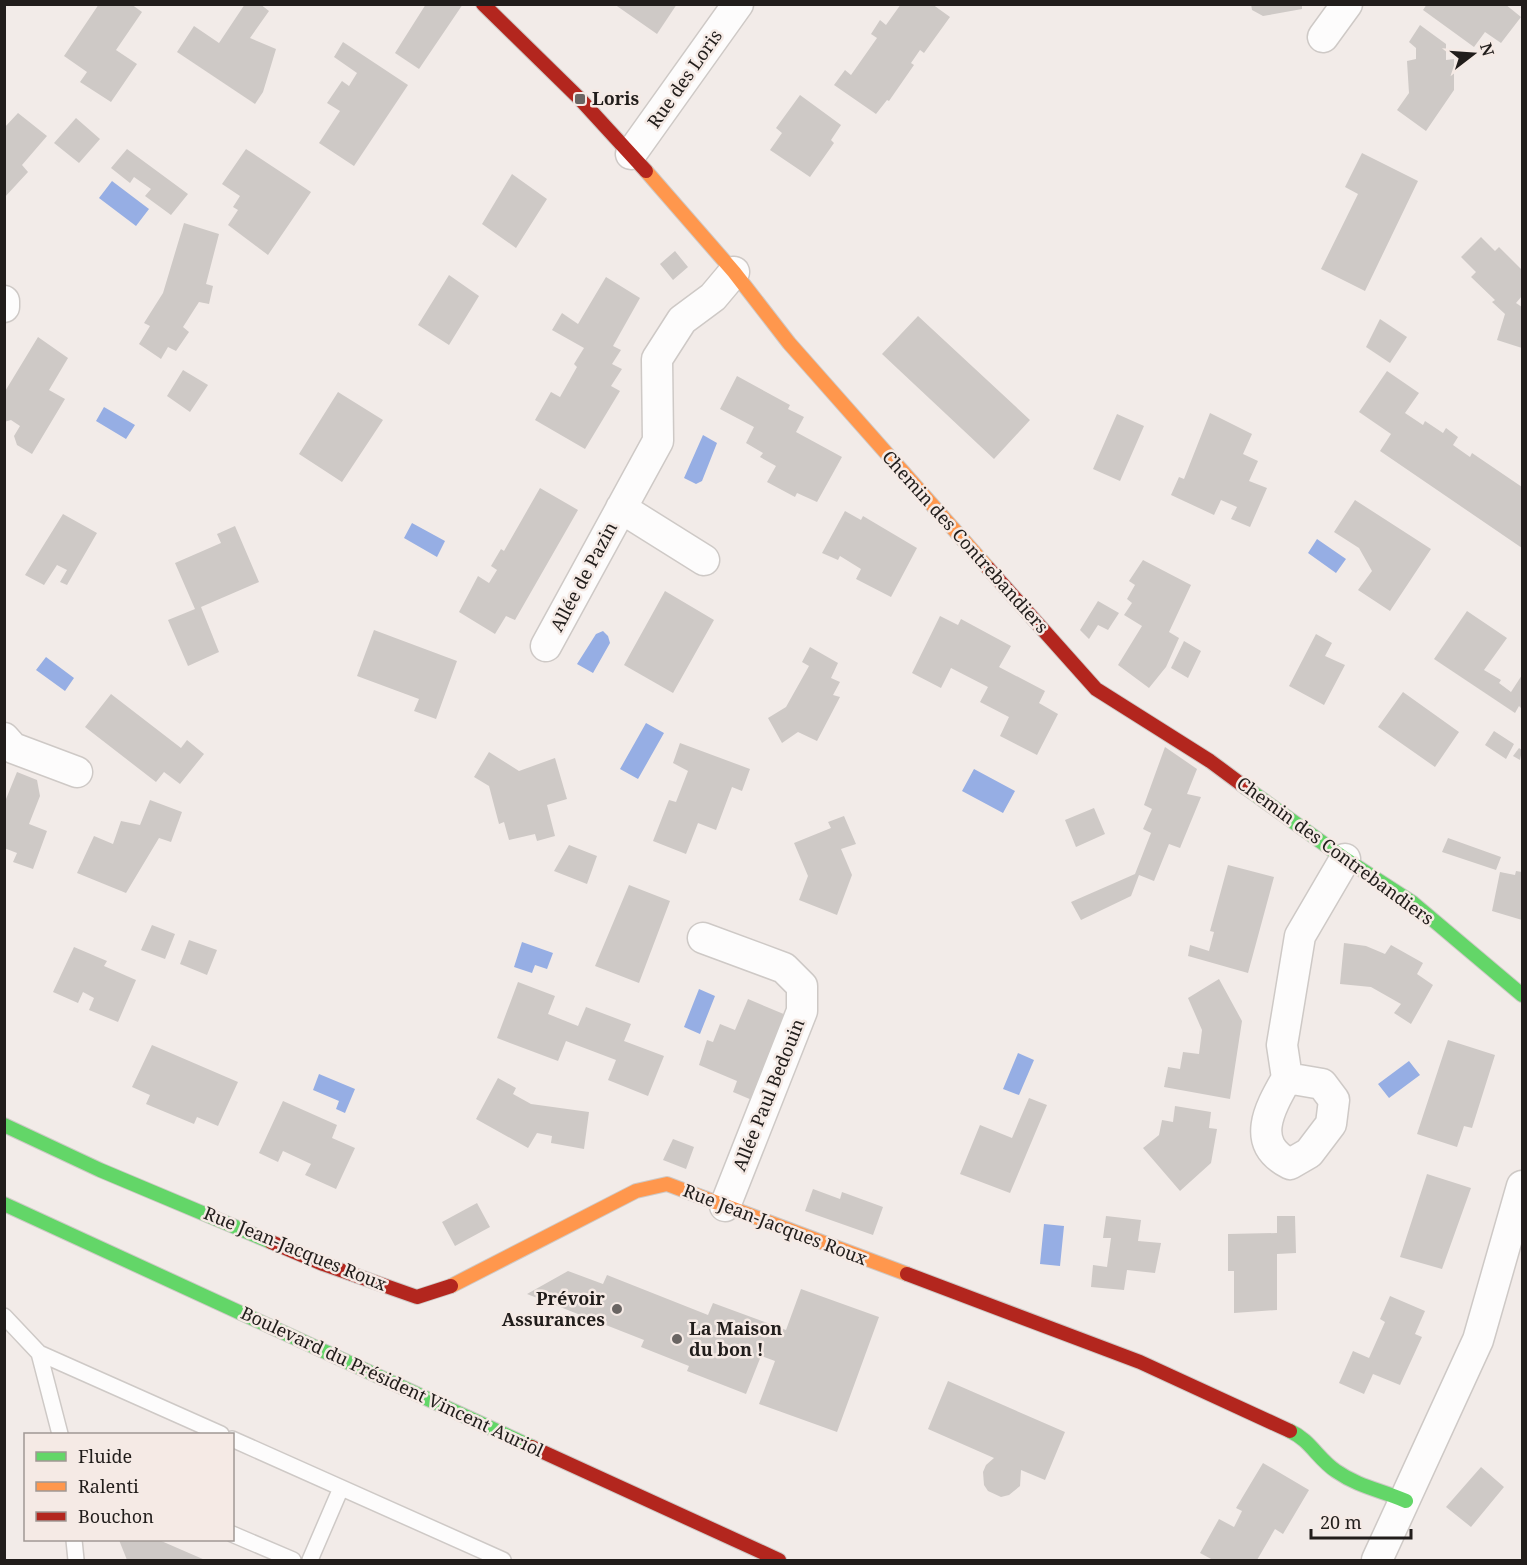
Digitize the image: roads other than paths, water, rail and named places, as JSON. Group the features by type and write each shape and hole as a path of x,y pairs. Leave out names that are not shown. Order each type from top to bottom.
{"street":[{"name":"Chemin des Contrebandiers","path":"483,4 580,99 631,154 734,272 789,343 854,418 1096,688 1210,761 1346,859 1413,903 1522,995"},
{"name":"Rue des Loris","path":"631,154 738,4"},
{"path":"1323,38 1347,4"},
{"name":"Allée de Pazin","path":"546,646 658,441 657,359 682,320 713,297 734,272"},
{"path":"4,302 4,307"},
{"name":"Allée de Pazin","path":"621,508 704,560"},
{"path":"4,738 13,748 77,772"},
{"path":"1287,1078 1282,1045 1300,936 1346,859"},
{"name":"Allée Paul Bedouin","path":"703,938 784,968 802,986 802,1011 725,1206"},
{"name":"Rue Jean-Jacques Roux","path":"4,1125 100,1170 323,1264 417,1297 458,1284 636,1191 667,1184 1140,1362 1304,1437 1333,1469 1359,1486 1385,1492 1406,1501"},
{"path":"1377,1560 1478,1340 1522,1186"},
{"name":"Boulevard du Président Vincent Auriol","path":"4,1204 778,1560"}],"lane":[{"path":"4,1316 39,1353 219,1433"},
{"path":"39,1353 60,1433"},
{"path":"234,1441 503,1560"},
{"path":"310,1560 341,1488"},
{"path":"234,1535 293,1560"},
{"path":"74,1541 76,1560"}],"water":[{"path":"112,181 149,209 136,226 99,198"},
{"path":"104,407 135,425 126,439 96,421"},
{"path":"703,435 717,443 702,481 696,484 684,478"},
{"path":"412,523 445,541 437,557 404,538"},
{"path":"1317,539 1346,559 1336,573 1308,553"},
{"path":"603,631 610,643 593,673 577,664 596,634"},
{"path":"46,657 74,678 65,691 36,670"},
{"path":"646,723 664,733 638,779 620,769"},
{"path":"974,769 1015,791 1003,813 962,791"},
{"path":"522,942 553,953 547,969 535,965 532,973 514,967"},
{"path":"699,989 715,996 700,1034 684,1027"},
{"path":"1018,1053 1034,1060 1019,1095 1003,1089"},
{"path":"1409,1061 1420,1075 1389,1098 1378,1084"},
{"path":"319,1074 355,1089 345,1113 336,1109 339,1101 313,1090"},
{"path":"1044,1224 1064,1226 1060,1266 1040,1264"}],"place":[{"name":"Loris","path":"580,99"},
{"name":"Prévoir Assurances","path":"617,1309"},
{"name":"La Maison du bon !","path":"677,1339"}]}
